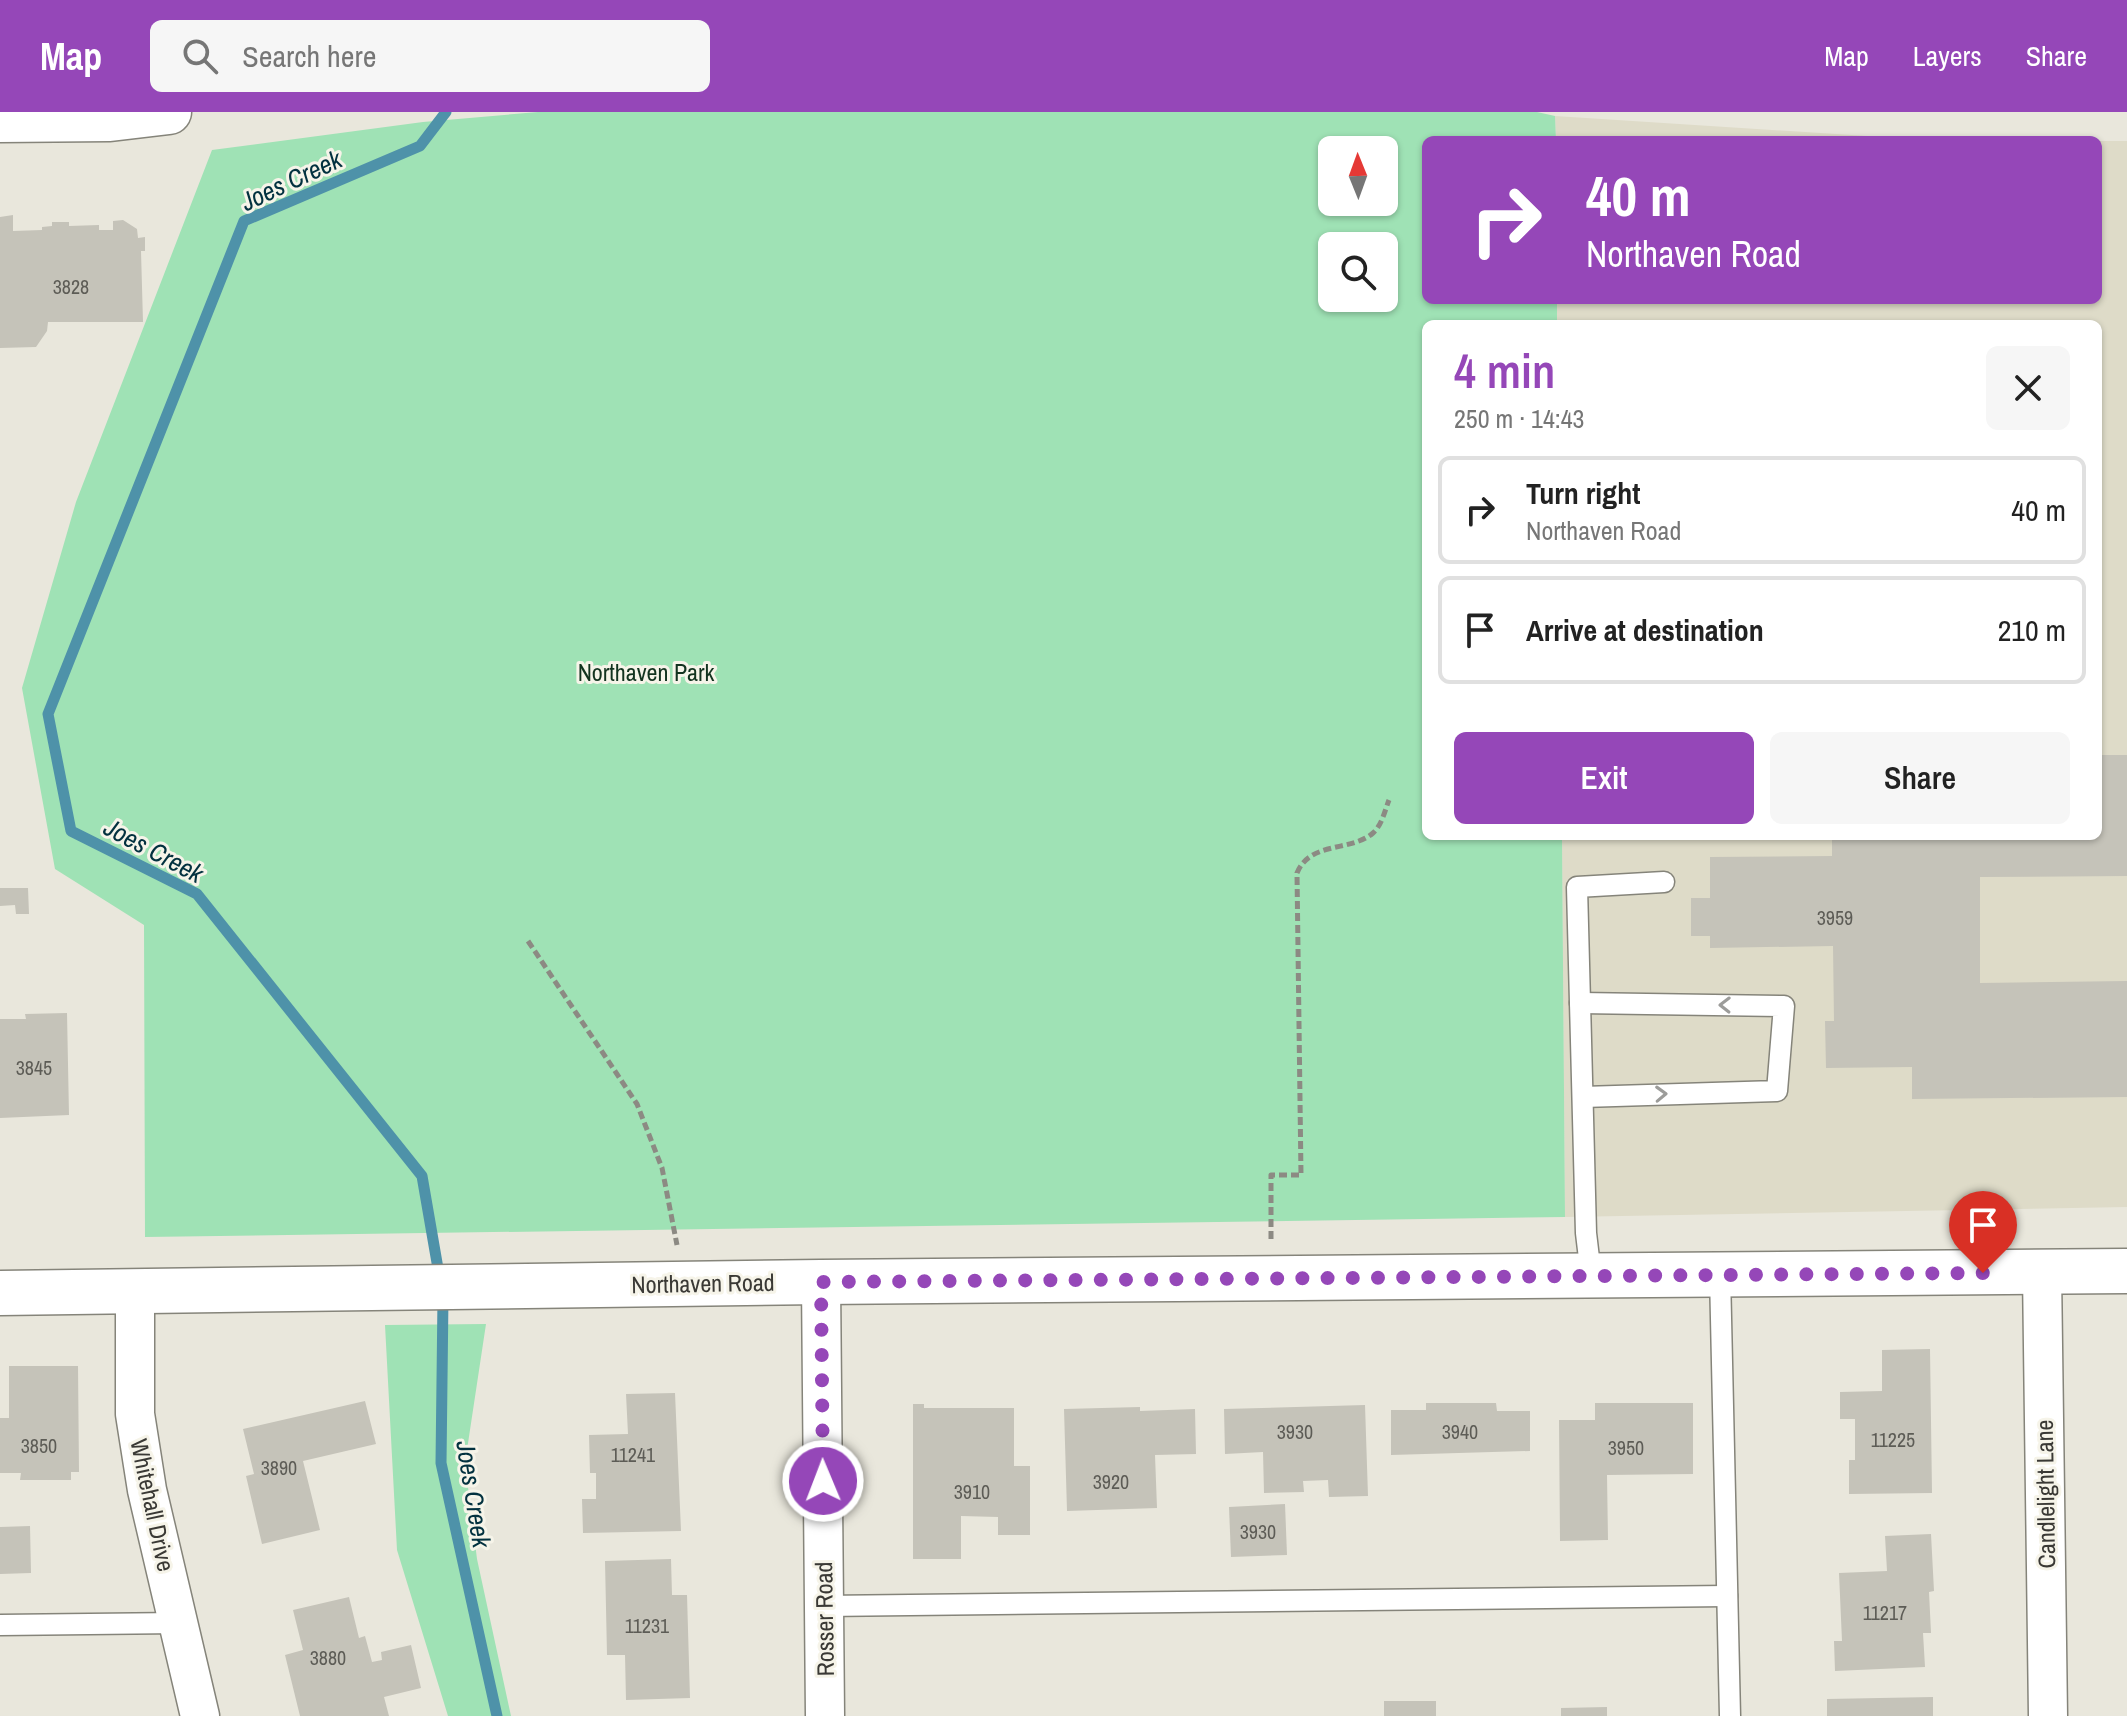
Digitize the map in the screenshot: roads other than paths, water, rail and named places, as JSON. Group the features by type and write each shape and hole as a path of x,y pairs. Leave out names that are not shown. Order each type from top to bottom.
{"street":[{"path":"0,120 110,119 169,112"},
{"name":"Northaven Road","path":"0,1293 821,1282 2127,1271"},
{"name":"Candlelight Lane","path":"2042,1272 2048,1716"},
{"name":"Rosser Road","path":"821,1282 825,1716"},
{"name":"Whitehall Drive","path":"135,1291 135,1414 147,1490 200,1716"}],"lane":[{"path":"1591,1275 1586,1233 1577,887 1664,882"},
{"path":"1580,1003 1784,1006 1777,1091 1583,1097"},
{"path":"1720,1274 1730,1716"},
{"path":"824,1606 1727,1596"},
{"path":"0,1625 179,1623"}],"waterway":[{"name":"Joes Creek","path":"440,1280 422,1176 197,894 71,831 48,714 244,221 420,146 446,112"},
{"name":"Joes Creek","path":"443,1297 441,1463 497,1716"}],"park label":[{"name":"Northaven Park","path":"646,672"}]}
